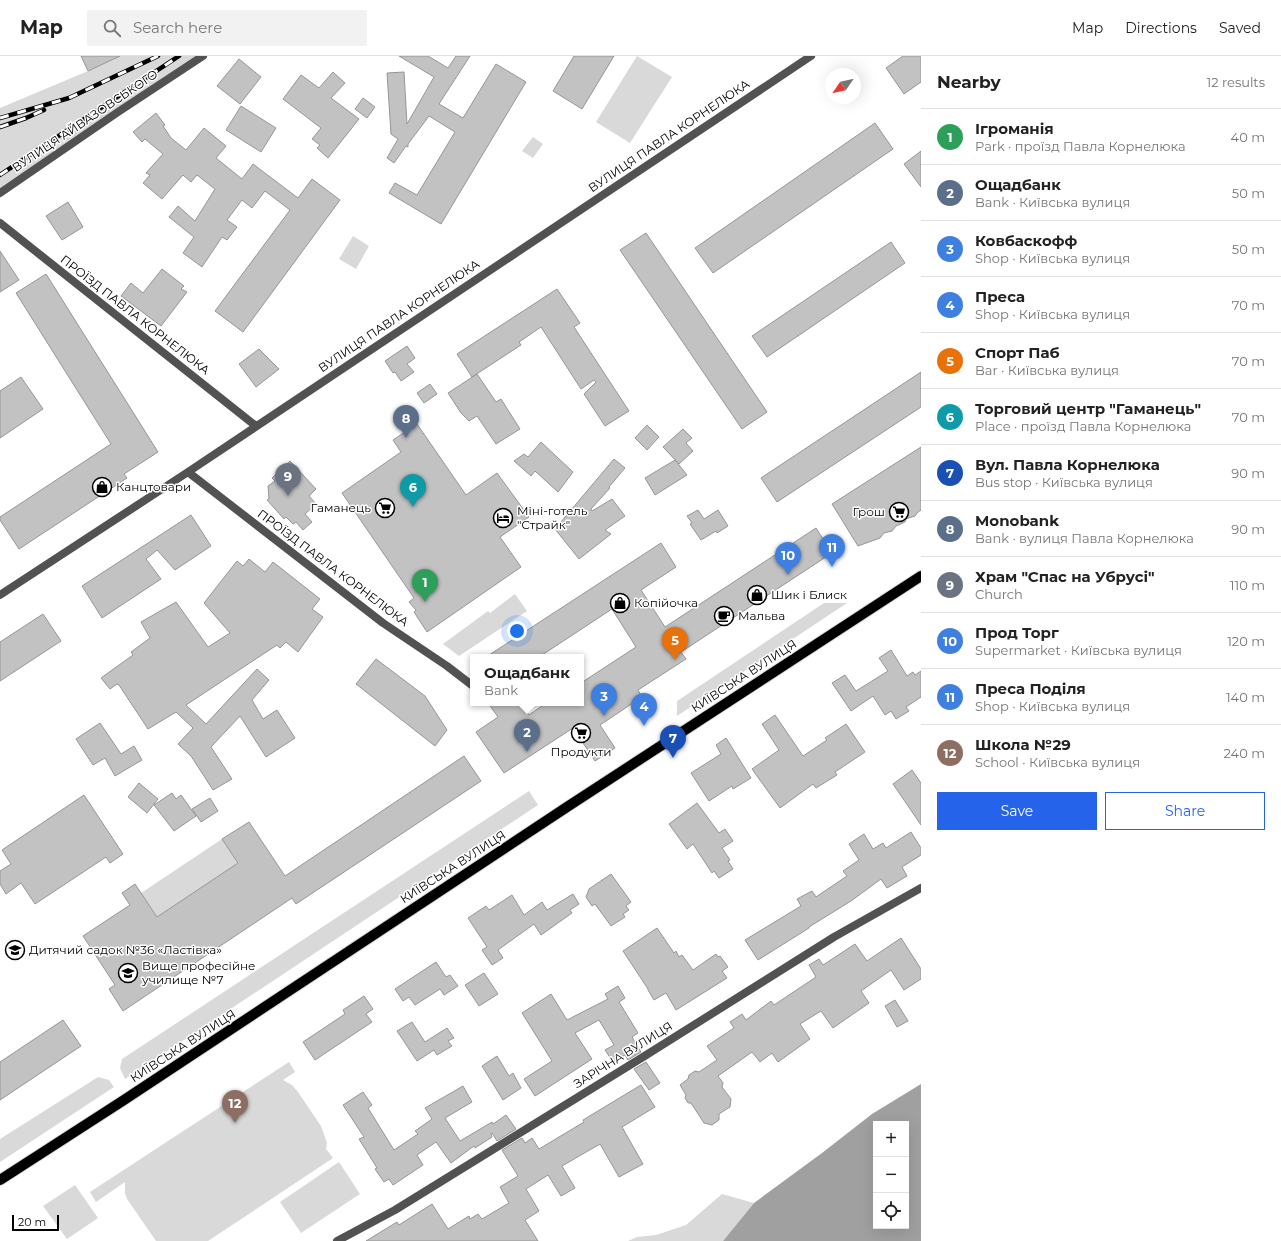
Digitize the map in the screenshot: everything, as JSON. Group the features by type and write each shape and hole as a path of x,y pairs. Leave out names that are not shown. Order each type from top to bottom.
{"main road":[{"name":"КИЇВСЬКА ВУЛИЦЯ","path":"0,1180 921,576"}],"street":[{"name":"ВУЛИЦЯ АЙВАЗОВСЬКОГО","path":"0,193 118,112 204,56"},
{"name":"ВУЛИЦЯ ПАВЛА КОРНЕЛЮКА","path":"0,595 188,472 811,56"},
{"name":"ПРОЇЗД ПАВЛА КОРНЕЛЮКА","path":"0,223 256,426"},
{"name":"ПРОЇЗД ПАВЛА КОРНЕЛЮКА","path":"188,472 383,623 447,666 470,684"},
{"name":"ЗАРІЧНА ВУЛИЦЯ","path":"338,1241 395,1210 834,937 921,888"}],"shaded area":[{"path":"120,56 205,56 0,193 0,108"},
{"path":"637,56 672,77 630,143 596,122"},
{"path":"533,137 543,144 533,158 522,151"},
{"path":"353,236 369,246 356,269 339,259"},
{"path":"515,594 527,611 459,656 443,644 488,611 490,613"},
{"path":"824,603 847,603 677,716 677,701"},
{"path":"529,791 538,805 125,1079 120,1068 122,1059"},
{"path":"222,839 238,863 157,917 141,893"},
{"path":"289,1062 295,1072 283,1080 292,1085 298,1092 321,1126 327,1143 326,1149 333,1158 208,1241 156,1241 127,1199 125,1193 125,1182 96,1202 90,1192"},
{"path":"98,1077 109,1080 114,1087 0,1162 0,1139"},
{"path":"921,1084 921,1241 723,1241 754,1203 872,1114"},
{"path":"339,1162 360,1194 301,1233 280,1202"},
{"path":"75,1185 98,1218 67,1239 43,1206"},
{"path":"722,1194 754,1203 723,1241 628,1241 637,1237 656,1235 686,1225"}],"building":[{"path":"81,56 120,56 88,71"},
{"path":"399,56 428,56 448,68 456,56 470,56 439,104 463,118 496,64 526,82 441,224 389,193 395,183 417,195 455,132 429,116 408,144 408,147 406,146 394,163 387,158 398,139 391,134 387,73 404,72 407,124 434,77"},
{"path":"574,56 614,56 582,109 553,91"},
{"path":"903,56 921,56 921,82 904,94 886,68"},
{"path":"239,59 261,77 240,104 217,86"},
{"path":"333,72 345,83 331,98 359,119 328,158 317,148 320,145 312,139 321,128 283,99 301,75 319,88"},
{"path":"363,98 375,107 367,118 355,109"},
{"path":"241,106 276,128 261,152 226,130"},
{"path":"156,113 165,125 163,126 171,138 186,150 204,128 226,146 216,158 242,179 253,164 298,198 312,179 340,200 243,332 215,311 290,210 265,191 252,208 242,200 227,220 237,227 227,240 222,237 202,267 183,253 194,237 169,217 178,206 195,221 215,189 197,175 191,182 183,175 162,199 143,183 150,175 146,173 163,154 145,139 142,142 133,132"},
{"path":"875,123 893,149 713,273 695,248"},
{"path":"921,151 921,187 904,164"},
{"path":"68,202 83,227 62,240 46,216"},
{"path":"646,233 767,412 742,429 620,250"},
{"path":"891,242 905,263 767,357 752,336"},
{"path":"0,251 19,280 0,292"},
{"path":"162,269 184,286 181,289 187,292 161,326 121,296 131,283 143,293"},
{"path":"46,274 158,452 124,474 127,478 19,549 0,520 0,517 111,444 16,293"},
{"path":"557,289 580,323 574,327 629,411 605,426 584,394 596,382 594,380 581,389 541,327 519,342 521,345 472,377 457,354"},
{"path":"407,346 415,358 407,364 414,372 401,381 395,372 393,373 385,361"},
{"path":"259,349 279,369 256,387 239,364"},
{"path":"921,372 921,407 777,502 761,478"},
{"path":"477,374 496,402 501,399 520,429 496,444 477,416 469,421 461,413 448,393"},
{"path":"21,377 43,409 0,438 0,391"},
{"path":"430,384 437,394 424,403 417,393"},
{"path":"417,424 466,495 497,473 529,517 500,537 521,567 427,632 414,612 416,610 409,602 414,598 342,493 401,452 393,440"},
{"path":"647,425 659,437 647,450 635,438"},
{"path":"683,429 692,438 686,443 693,451 679,464 663,447"},
{"path":"541,442 573,472 558,492 535,471 531,476 514,461 524,454 528,457"},
{"path":"921,447 921,510 915,516 906,519 905,522 896,526 892,531 884,533 880,538 858,546 832,504"},
{"path":"614,459 625,468 609,487 610,488 591,509 592,511 612,499 625,516 605,530 611,534 579,559 555,529"},
{"path":"675,460 687,475 655,495 645,478"},
{"path":"290,461 316,489 309,496 316,504 305,514 312,522 303,530 296,522 293,524 286,517 284,519 267,500 269,499 268,486 275,481 272,478"},
{"path":"698,510 704,519 718,510 728,526 701,540 690,524 692,523 687,516"},
{"path":"191,515 211,546 175,570 157,550 146,559 161,579 102,618 82,586"},
{"path":"816,528 832,553 681,652 686,659 638,690 642,697 600,725 615,748 595,761 573,728 504,773 476,732 498,717 490,706 523,706 529,715 542,706 584,706 584,681 636,647 612,609 544,654 491,654 661,543 676,567 641,590 665,627"},
{"path":"249,559 265,572 273,562 320,599 312,609 323,617 298,652 286,642 280,648 277,645 186,705 206,724 257,669 269,680 252,700 263,719 277,710 295,738 266,757 240,716 211,747 232,779 213,790 191,756 178,744 193,728 176,712 148,729 119,685 117,684 110,689 101,678 133,655 131,652 150,638 141,622 176,602 208,647 230,633 204,603 237,561 243,566"},
{"path":"43,614 61,641 0,681 0,642"},
{"path":"891,650 907,676 913,672 915,675 921,671 921,697 906,707 909,711 896,719 891,711 885,715 873,696 851,711 832,683 845,675 856,691 888,671 879,658"},
{"path":"376,659 425,696 447,730 435,746 356,684"},
{"path":"775,715 803,756 827,740 825,738 846,724 865,752 835,772 837,775 816,788 813,784 780,808 752,769 779,750 762,724"},
{"path":"100,723 121,754 134,746 142,760 115,776 105,758 93,765 76,739"},
{"path":"726,738 751,778 733,789 732,786 709,801 691,773 721,754 716,745"},
{"path":"464,756 481,781 296,904 292,898 123,1011 109,989 115,985 83,936 130,905 122,893 135,884 157,917 238,863 222,839 249,822 285,876"},
{"path":"912,770 921,783 921,825 893,784"},
{"path":"139,783 158,799 147,813 128,797"},
{"path":"172,793 176,799 181,795 196,816 174,831 154,805"},
{"path":"84,795 123,854 110,863 106,857 35,904 21,883 6,894 0,884 0,871 11,864 2,850"},
{"path":"210,798 218,811 201,822 192,809"},
{"path":"697,803 719,833 725,829 733,841 722,848 730,860 728,861 733,869 719,878 714,871 712,873 693,844 687,849 669,824"},
{"path":"911,832 921,848 921,855 902,867 907,876 887,888 881,879 851,901 758,960 745,940 801,906 797,899 812,891 816,897 847,876 843,871 859,860 849,844 864,834 873,849 883,843 886,848"},
{"path":"611,874 631,902 626,906 629,910 623,914 625,917 611,926 595,904 592,906 586,897 589,889"},
{"path":"573,894 579,904 570,910 572,913 541,935 534,924 498,950 503,958 492,965 482,950 487,947 468,918 486,906 489,910 512,895 524,915 542,902 547,910"},
{"path":"657,928 674,953 676,951 679,957 682,955 693,970 716,954 718,957 720,956 728,967 722,971 727,978 676,1010 666,993 654,1000 623,951"},
{"path":"901,938 921,969 921,979 904,990 891,970 861,991 869,1003 833,1028 821,1011 800,1024 810,1039 778,1062 772,1053 760,1062 752,1052 718,1076 723,1083 722,1087 731,1099 730,1107 719,1114 719,1120 712,1125 704,1123 691,1103 688,1103 685,1098 686,1095 680,1085 688,1079 689,1075 695,1071 699,1072 717,1060 707,1046 734,1028 730,1022 742,1014 746,1020 771,1001 774,1005 816,977 809,965 819,959 823,965 855,944 867,961"},
{"path":"436,962 446,977 450,975 458,986 444,995 440,989 415,1005 409,997 403,1001 395,989"},
{"path":"484,973 498,994 479,1006 465,985"},
{"path":"618,986 625,998 619,1002 638,1033 632,1037 641,1052 628,1060 625,1055 613,1062 605,1050 614,1045 599,1020 575,1033 592,1059 535,1096 524,1079 552,1061 522,1013 551,994 567,1020 608,999 605,994"},
{"path":"364,996 373,1009 366,1014 372,1022 315,1060 303,1042 345,1014 343,1010"},
{"path":"895,1000 908,1021 897,1027 885,1006"},
{"path":"63,1020 81,1046 0,1100 0,1062"},
{"path":"412,1022 425,1042 447,1028 454,1038 448,1041 452,1046 437,1055 434,1050 417,1061 397,1031"},
{"path":"497,1056 509,1076 513,1073 521,1088 503,1100 482,1066"},
{"path":"646,1062 660,1083 649,1090 634,1069"},
{"path":"641,1085 655,1107 622,1127 643,1164 619,1177 600,1144 562,1166 575,1188 561,1196 548,1175 526,1189 539,1211 525,1220 538,1241 366,1241 397,1222 399,1225 432,1204 448,1229 469,1216 470,1219 478,1214 482,1219 509,1203 500,1187 518,1176 502,1150 522,1138 525,1143 532,1138 539,1149"},
{"path":"463,1086 472,1102 445,1118 460,1141 492,1122 493,1124 506,1115 516,1129 497,1141 492,1133 492,1137 475,1148 474,1146 451,1163 436,1142 417,1155 423,1165 393,1185 389,1179 384,1182 375,1169 377,1168 359,1139 364,1137 343,1105 363,1092 372,1105 368,1108 394,1150 418,1134 415,1131 432,1119 425,1108"}],"railway":[{"path":"0,118 69,98 158,56"},
{"path":"0,175 179,56"},
{"path":"0,127 44,110"}],"place":[{"name":"Monobank","path":"406,438"},
{"name":"Канцтовари","path":"102,487"},
{"name":"Храм \"Спас на Убрусі\"","path":"288,496"},
{"name":"Торговий центр \"Гаманець\"","path":"413,507"},
{"name":"Гаманець","path":"385,508"},
{"name":"Грош","path":"899,512"},
{"name":"Міні-готель \"Страйк\"","path":"503,518"},
{"name":"Преса Поділя","path":"832,567"},
{"name":"Прод Торг","path":"788,575"},
{"name":"Шик і Блиск","path":"757,595"},
{"name":"Ігроманія","path":"425,602"},
{"name":"Копійочка","path":"620,603"},
{"name":"Мальва","path":"724,616"},
{"name":"Спорт Паб","path":"675,660"},
{"name":"Ковбаскофф","path":"604,716"},
{"name":"Преса","path":"644,726"},
{"name":"Продукти","path":"581,733"},
{"name":"Ощадбанк","path":"527,752"},
{"name":"Вул. Павла Корнелюка","path":"673,758"},
{"name":"Дитячий садок №36 «Ластівка»","path":"15,950"},
{"name":"Вище професійне училище №7","path":"128,973"},
{"name":"Школа №29","path":"235,1123"}]}
